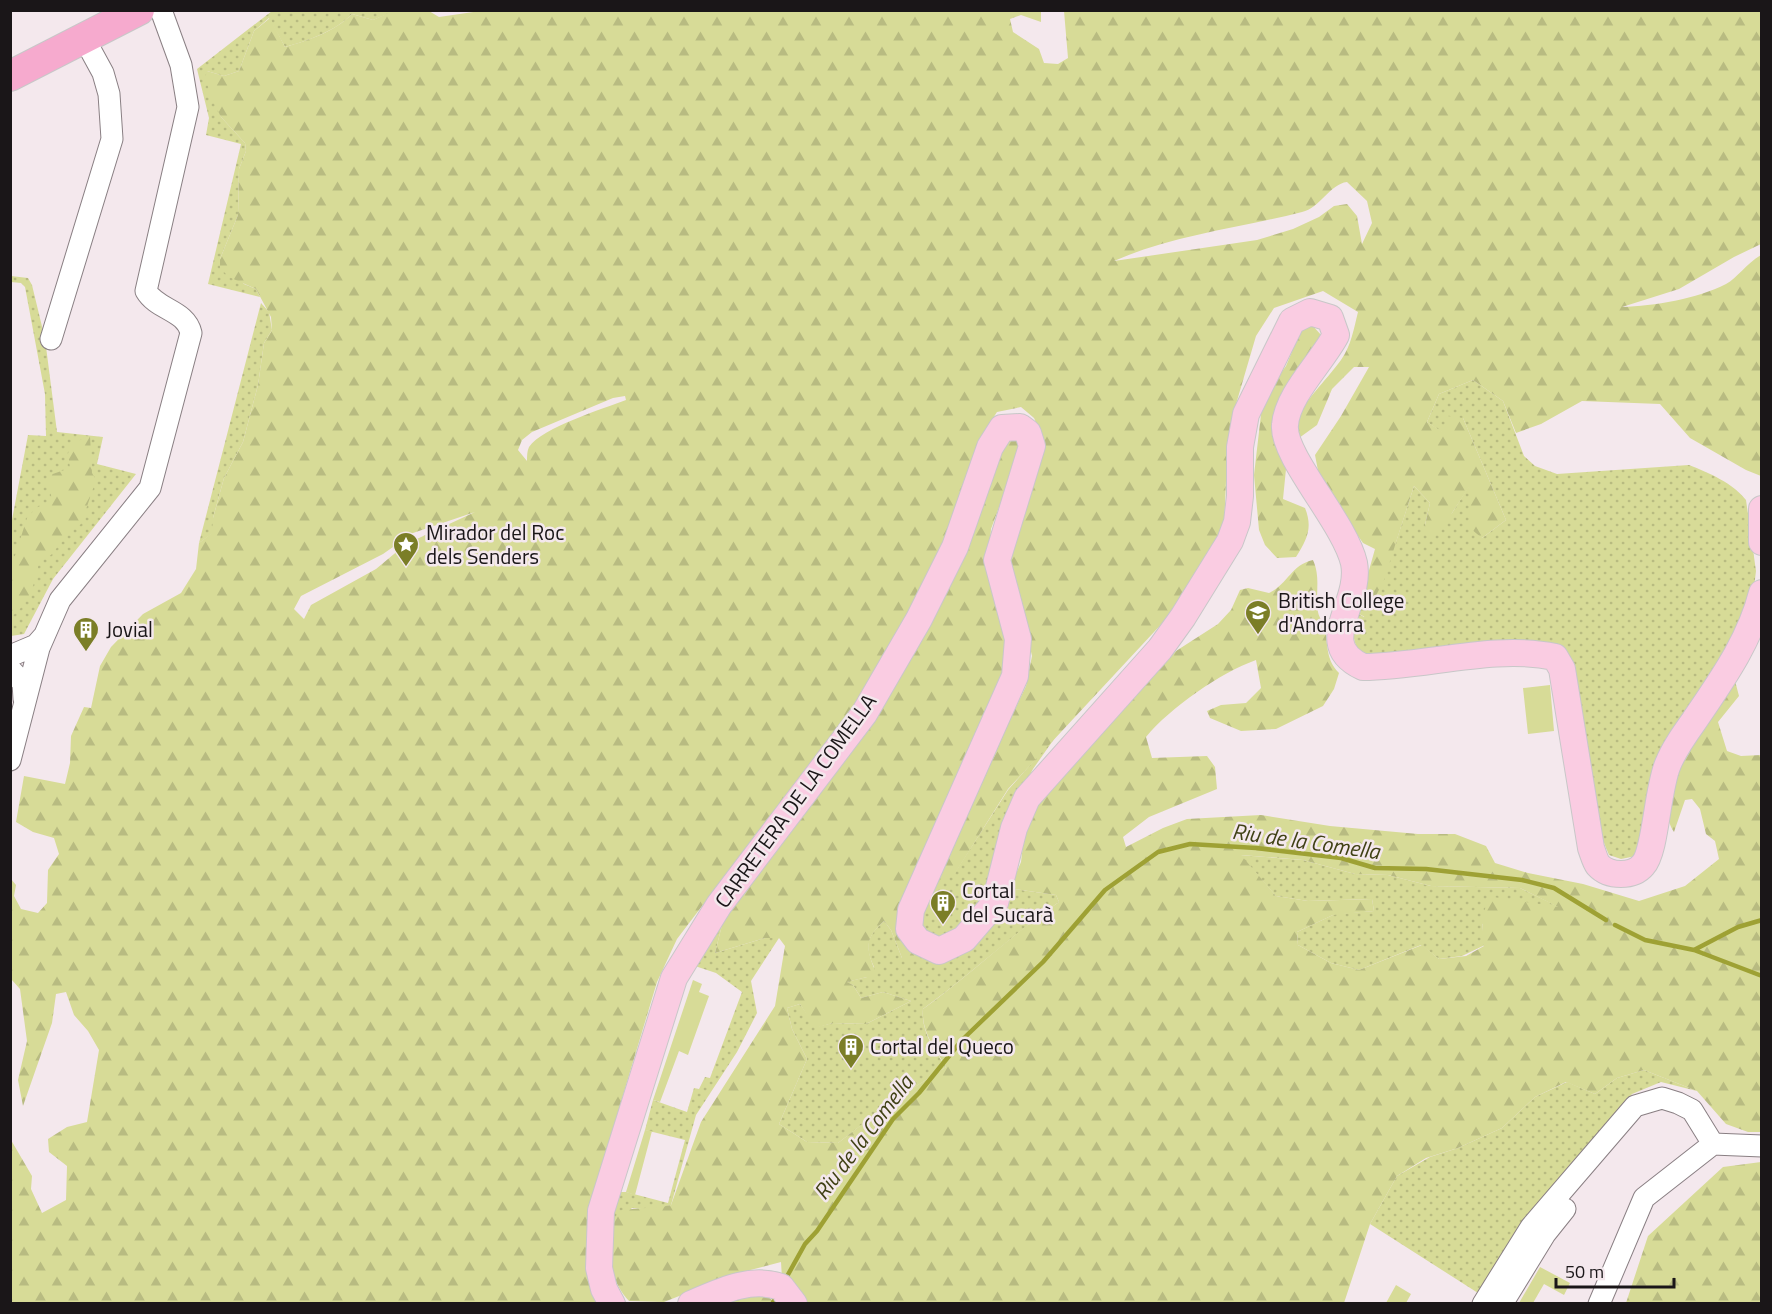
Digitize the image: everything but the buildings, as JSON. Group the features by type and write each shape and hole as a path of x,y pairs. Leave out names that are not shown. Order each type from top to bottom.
{"highway":[{"path":"10,51 60,32 102,10"},
{"path":"10,76 85,40 140,10"}],"main road":[{"name":"CARRETERA DE LA COMELLA","path":"612,1304 604,1289 599,1268 601,1211 674,978 719,904 864,714 919,620 955,548 990,447 1002,428 1020,427 1028,433 1032,446 997,560 1018,639 1018,659 1002,708 911,910 909,928 918,941 939,951 964,939 995,903 1014,828 1027,798 1160,649 1183,617 1230,541 1237,522 1240,496 1240,447 1246,414 1292,321 1310,312 1330,318 1336,334 1287,411 1284,428 1301,468 1347,543 1354,564 1355,589 1339,633 1341,649 1350,661 1363,667 1508,654 1540,654 1554,657 1562,669 1591,848 1598,865 1614,874 1632,872 1643,866 1650,854 1658,795 1673,752 1742,645 1756,617 1761,593"},
{"path":"1761,509 1761,542"},
{"path":"691,1304 739,1286 756,1283 781,1287 794,1304"}],"street":[{"path":"10,760 44,637 60,600 150,488 191,333 184,319 150,297 146,291 188,107 181,65 161,10"},
{"path":"51,339 112,139 109,94 103,74 85,40"},
{"path":"24,704 23,684 16,663 44,637"},
{"path":"1483,1304 1531,1227 1635,1106 1662,1098 1678,1103 1692,1110 1713,1144"},
{"path":"1502,1304 1545,1234 1644,1116 1659,1106 1678,1103"},
{"path":"1599,1304 1644,1198 1713,1144 1761,1146"}],"green space":[{"path":"395,10 429,11 439,17 487,10 1041,11 1041,22 1021,15 1010,19 1013,32 1039,49 1044,63 1058,64 1068,58 1064,11 1761,11 1761,244 1679,289 1622,307 1675,301 1702,294 1726,284 1761,255 1761,476 1690,438 1660,404 1582,401 1541,424 1516,433 1503,401 1473,380 1439,394 1427,422 1446,434 1447,416 1463,418 1506,520 1482,538 1471,529 1469,487 1452,513 1430,536 1425,525 1430,503 1414,486 1384,580 1365,617 1357,613 1375,549 1363,543 1320,481 1315,455 1369,367 1354,367 1332,389 1317,425 1299,438 1294,425 1309,399 1344,355 1352,337 1358,312 1323,291 1274,308 1256,336 1234,411 1227,457 1224,529 1194,589 1008,789 954,875 942,876 941,864 1026,686 1032,656 1008,551 1044,440 1034,418 1021,407 997,412 985,430 948,538 919,597 863,694 677,939 657,982 588,1212 586,1252 594,1292 602,1303 11,1304 11,1140 32,1176 31,1189 42,1213 66,1200 67,1166 49,1152 48,1139 67,1127 87,1122 99,1050 88,1031 74,1015 66,992 56,994 52,1023 23,1106 18,1080 27,1041 20,989 11,979 11,879 16,885 14,896 21,909 38,913 47,903 48,870 59,854 54,838 33,832 16,822 24,776 65,784 70,763 71,736 84,707 91,708 100,666 111,647 143,614 181,593 196,569 199,543 212,533 213,518 224,478 243,442 258,385 264,343 272,330 271,317 256,289 229,277 220,268 220,259 238,215 239,169 246,151 245,143 221,117 205,78 207,71 224,76 239,71 254,31 270,18 285,47 329,31 352,14 373,20","holes":["1347,182 1367,201 1372,223 1362,244 1357,216 1347,204 1334,206 1319,217 1293,229 1257,240 1114,261 1183,238 1308,210 1335,187","625,396 626,400 574,419 547,432 529,447 527,461 518,450 522,440 532,432 613,398","475,512 406,544 376,569 311,605 304,619 294,609 301,596 383,554 413,533"]},
{"path":"272,11 395,11 373,20 352,14 330,30 285,47 269,18 254,31 239,71 224,76 207,71 221,117 245,143 246,151 239,169 238,215 220,259 244,284 256,289 260,297 208,284 241,144 206,135 209,118 197,69"},
{"path":"11,276 28,278 32,285 45,339 57,432 103,437 97,464 136,474 53,579 24,634 11,636 11,525 28,435 46,436 45,394 25,287 21,283 11,282"},
{"path":"261,303 269,312 272,330 264,343 258,385 243,442 224,478 213,518 213,533 199,543"},
{"path":"1312,325 1322,336 1276,408 1275,444 1286,469 1283,499 1305,508 1309,528 1296,557 1277,558 1265,545 1259,530 1254,475 1263,397 1286,366 1301,330"},
{"path":"1473,380 1503,401 1524,456 1535,466 1557,474 1689,465 1728,484 1746,500 1756,571 1752,603 1636,856 1621,859 1609,855 1602,838 1575,666 1561,652 1364,658 1355,642 1354,626 1357,613 1364,617 1396,542 1414,486 1430,503 1425,525 1452,513 1469,486 1482,538 1506,520 1463,418 1446,435 1427,422 1439,394"},
{"path":"90,436 92,473 96,480 81,524 69,533 51,555 39,562 27,600 11,617 11,568 27,518 36,508 52,500 47,476 70,468 68,453 75,442"},
{"path":"1007,437 1019,438 1021,447 991,529 989,556 1008,634 1007,659 911,945 915,959 909,961 902,958 891,930 884,921 876,928 869,942 870,955 878,979 867,977 847,982 853,985 861,998 883,992 911,1001 866,1024 833,1023 815,1028 800,1004 787,1008 792,1029 807,1059 779,1124 807,1142 838,1143 888,1104 946,1067 926,1032 923,1009 1059,902 1056,895 1014,889 1012,883 1021,862 1024,837 1043,794 1129,694 1176,651 1218,624 1231,610 1240,590 1248,588 1269,593 1281,585 1294,570 1313,560 1317,573 1318,612 1324,627 1330,658 1339,673 1334,689 1323,706 1276,729 1241,731 1210,718 1207,711 1221,705 1246,703 1261,688 1256,660 1227,673 1197,692 1169,714 1146,737 1152,758 1207,756 1215,767 1217,789 1149,817 1123,837 1126,847 1163,828 1187,819 1261,815 1330,826 1418,834 1455,834 1486,846 1495,863 1528,873 1583,884 1639,901 1685,886 1719,859 1715,841 1706,834 1700,809 1692,799 1685,800 1674,832 1668,816 1669,796 1686,753 1734,677 1739,696 1718,722 1727,751 1741,756 1761,755 1761,1132 1748,1132 1726,1124 1697,1091 1644,1070 1617,1078 1595,1094 1566,1082 1535,1097 1502,1128 1458,1148 1426,1158 1397,1176 1370,1224 1344,1303 803,1303 782,1278 781,1262 735,1274 664,1302 629,1301 616,1281 610,1258 611,1233 619,1211 671,1205 701,1122 775,1006 785,946 779,938 765,938 715,953 725,913 869,724","holes":["1241,855 1303,860 1355,874 1388,875 1431,886 1520,888 1558,907 1493,897 1483,914 1484,946 1466,956 1439,959 1422,945 1359,970 1331,963 1298,945 1297,932 1333,915 1374,911 1372,899 1308,901 1276,896"]},
{"path":"1550,685 1554,731 1528,734 1523,688"},
{"path":"1059,732 1033,769 1019,795 976,918 942,942 920,928 921,916 941,864 954,874 1008,790"},
{"path":"1240,855 1303,860 1355,874 1388,875 1431,886 1520,888 1561,908 1482,924 1485,945 1462,956 1439,959 1421,945 1359,970 1331,963 1298,945 1297,932 1335,914 1374,911 1372,899 1308,901 1276,896"},
{"path":"1012,883 1014,889 1056,895 1059,902 923,1009 926,1033 946,1067 890,1103 838,1143 807,1142 779,1124 807,1059 792,1029 787,1008 800,1004 816,1027 833,1023 866,1024 911,1001 883,992 861,998 853,985 846,982 867,977 874,967 868,947 874,932 884,921 891,930 902,958 911,945 926,956"},
{"path":"725,913 715,953 765,938 779,938 751,981 757,1013 737,1052 696,1115 671,1205 652,1210 632,1208 611,1226 614,1192 626,1192 668,1203 685,1140 645,1130 653,1100 687,1112 694,1088 699,1089 705,1077 710,1078 742,992 716,973 695,966"},
{"path":"693,980 702,984 699,992 709,996 688,1055 679,1051 660,1102 653,1100"},
{"path":"1644,1070 1697,1091 1661,1082 1632,1094 1478,1293 1370,1224 1397,1176 1430,1157 1458,1148 1502,1128 1535,1097 1567,1082 1595,1094 1617,1078"},
{"path":"645,1130 652,1131 635,1195 626,1192"},
{"path":"1761,1162 1761,1303 1626,1303 1648,1236 1723,1167"},
{"path":"1540,1267 1570,1283 1564,1295 1544,1284 1533,1303 1519,1303"},
{"path":"1396,1285 1411,1294 1406,1303 1386,1303"},
{"path":"763,1293 776,1303 716,1304"}],"waterway":[{"name":"Riu de la Comella","path":"785,1280 805,1244 817,1231 893,1119 919,1093 962,1040 1043,962 1105,890 1158,852 1190,844 1256,848 1341,858 1375,868 1426,869 1522,880 1554,888 1606,920"},
{"path":"1694,950 1738,927 1762,920"},
{"name":"Riu de la Comella","path":"1615,925 1645,940 1694,950 1762,976"},
{"name":"Riu de la Comella","path":"772,1304 777,1295"}],"place":[{"name":"Mirador del Roc dels Senders","path":"406,568"},
{"name":"British College d'Andorra","path":"1258,636"},
{"name":"Jovial","path":"86,653"},
{"name":"Cortal del Sucarà","path":"943,926"},
{"name":"Cortal del Queco","path":"851,1070"}]}
